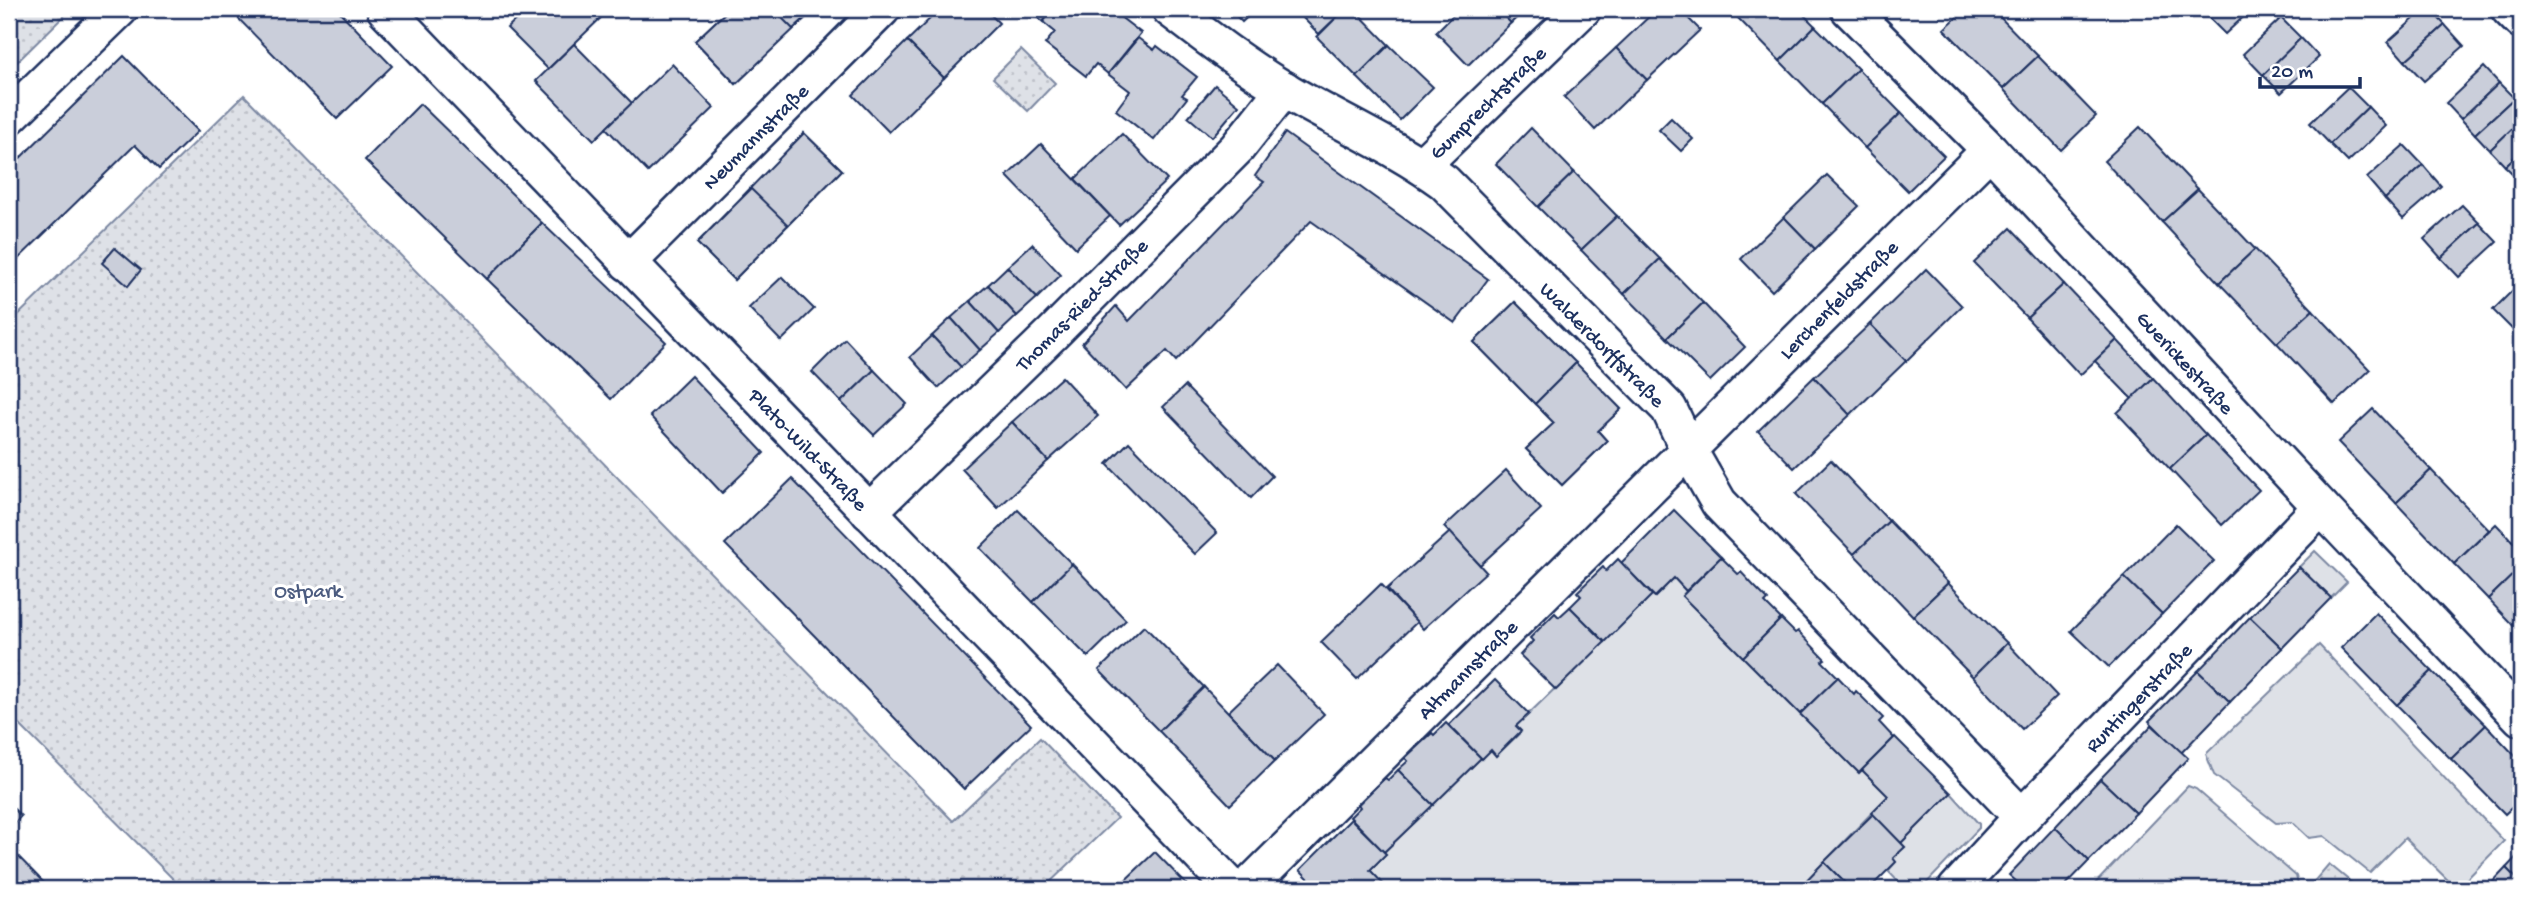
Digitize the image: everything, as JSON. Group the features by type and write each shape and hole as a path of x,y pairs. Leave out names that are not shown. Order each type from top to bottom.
{"street":[{"path":"9,117 120,9"},
{"name":"Plato-Wild-Straße","path":"385,9 1233,889"},
{"name":"Neumannstraße","path":"628,263 882,9"},
{"name":"Walderdorffstraße","path":"1170,9 1226,51 1284,89 1421,166 1444,183 1669,409 1719,503 2022,817"},
{"name":"Gumprechtstraße","path":"1421,166 1583,9"},
{"name":"Guerickestraße","path":"1849,9 1990,150 2521,718"},
{"path":"2509,9 2521,21"},
{"name":"Thomas-Ried-Straße","path":"869,512 1227,158 1284,89"},
{"name":"Lerchenfeldstraße","path":"1688,449 1990,150"},
{"name":"Altmannstraße","path":"1246,889 1688,449"},
{"name":"Runtingerstraße","path":"1956,889 2321,507"}],"green space":[{"path":"9,9 71,9 9,70"},
{"path":"1021,50 1055,83 1028,111 993,78"},
{"name":"Ostpark","path":"244,95 953,821 1040,738 1117,818 1043,889 877,889 873,886 870,889 183,889 9,714 9,324"},
{"path":"2315,551 2347,582 2331,598 2299,567"},
{"path":"1674,578 1686,591 1682,596 1858,772 1862,770 1888,796 1798,889 1388,889 1370,870 1386,854 1384,852 1481,758 1491,750 1496,756 1521,732 1516,726 1652,595 1655,597"},
{"path":"2319,645 2504,841 2457,889 2405,838 2370,873 2324,836 2309,838 2292,822 2276,823 2214,775 2206,754"},
{"path":"2188,786 2196,789 2296,876 2299,889 2090,889"},
{"path":"1951,793 1979,824 1979,828 1921,889 1905,889 1888,871 1896,862 1893,858 1905,847 1901,843"},
{"path":"2329,864 2352,883 2348,889 2314,889 2310,886"}],"building":[{"path":"229,9 337,9 392,66 337,119"},
{"path":"527,9 610,9 548,69 507,28"},
{"path":"729,9 773,9 793,29 736,84 695,41"},
{"path":"729,9 815,9 736,84 695,41"},
{"path":"773,9 815,9 793,29"},
{"path":"940,9 985,9 999,23 944,78 907,41"},
{"path":"1026,9 1054,9 1043,22"},
{"path":"1054,9 1110,9 1141,33 1108,74 1096,64 1086,76 1045,44 1055,32 1043,22"},
{"path":"1230,9 1256,9 1242,22"},
{"path":"1294,9 1345,9 1319,34"},
{"path":"1345,9 1354,9 1389,45 1357,77 1317,37"},
{"path":"1459,9 1497,9 1511,23 1468,65 1436,32"},
{"path":"1497,9 1526,9 1511,23"},
{"path":"1657,9 1679,9 1700,30 1647,80 1616,48"},
{"path":"1745,9 1798,9 1815,26 1780,61 1737,17"},
{"path":"1966,9 1992,9 2038,56 2003,89 1944,29"},
{"path":"2214,9 2252,9 2225,34 2207,16"},
{"path":"2425,9 2430,9 2445,25 2405,61 2388,42"},
{"path":"2281,18 2301,38 2263,75 2243,54"},
{"path":"2445,25 2464,46 2424,81 2405,61"},
{"path":"1815,26 1858,69 1822,104 1780,61"},
{"path":"1138,38 1154,50 1157,46 1197,77 1182,95 1187,98 1154,140 1116,110 1130,91 1108,74"},
{"path":"2301,38 2319,57 2281,93 2263,75"},
{"path":"907,41 944,78 889,132 853,95"},
{"path":"574,44 632,103 594,140 536,81"},
{"path":"1389,45 1433,87 1400,120 1357,77"},
{"path":"1616,48 1647,80 1595,130 1564,97"},
{"path":"124,56 198,131 159,169 135,145 9,268 9,169"},
{"path":"2038,56 2096,116 2061,150 2003,89"},
{"path":"672,64 714,108 648,172 606,128"},
{"path":"2484,67 2499,83 2461,119 2446,103"},
{"path":"1858,69 1901,113 1865,148 1822,104"},
{"path":"2499,83 2514,98 2475,134 2461,119"},
{"path":"1215,85 1239,105 1212,137 1188,117"},
{"path":"2348,87 2368,107 2330,144 2310,123"},
{"path":"2514,98 2521,106 2521,120 2490,150 2475,134"},
{"path":"420,104 542,223 487,279 365,160"},
{"path":"2368,107 2386,126 2348,162 2330,144"},
{"path":"1901,113 1944,156 1908,191 1865,148"},
{"path":"1671,118 1693,139 1681,151 1659,130"},
{"path":"2521,120 2521,151 2505,166 2490,150"},
{"path":"2140,127 2198,189 2162,222 2104,161"},
{"path":"1531,128 1574,172 1538,207 1496,164"},
{"path":"804,133 842,170 788,225 751,189"},
{"path":"804,133 842,170 734,280 697,243"},
{"path":"1285,133 1488,279 1455,323 1311,221 1176,361 1167,351 1126,390 1082,343 1116,306 1129,321 1264,182 1255,176"},
{"path":"1122,134 1167,180 1119,225 1075,179"},
{"path":"1041,144 1110,216 1076,248 1007,176"},
{"path":"2404,145 2423,165 2385,199 2367,178"},
{"path":"2521,151 2521,180 2520,181 2505,166"},
{"path":"2423,165 2441,186 2403,219 2385,199"},
{"path":"1574,172 1617,216 1581,250 1538,207"},
{"path":"1827,175 1859,206 1815,249 1784,217"},
{"path":"751,189 788,225 734,280 697,243"},
{"path":"2198,189 2255,249 2219,283 2162,222"},
{"path":"2462,205 2479,223 2441,258 2424,239"},
{"path":"1617,216 1660,259 1624,294 1581,250"},
{"path":"1784,217 1815,249 1772,291 1741,259"},
{"path":"542,223 666,342 611,399 487,279"},
{"path":"2479,223 2497,242 2459,277 2441,258"},
{"path":"2011,228 2064,284 2027,318 1974,263"},
{"path":"1032,244 1061,275 1037,298 1007,267"},
{"path":"115,248 141,270 128,286 102,263"},
{"path":"2255,249 2313,310 2277,343 2219,283"},
{"path":"1660,259 1703,303 1667,338 1624,294"},
{"path":"1007,267 1037,298 1017,316 988,285"},
{"path":"1926,269 1962,306 1906,361 1870,324"},
{"path":"782,277 814,309 781,341 749,308"},
{"path":"2521,282 2521,320 2512,329 2493,310"},
{"path":"2064,284 2117,340 2080,375 2027,318"},
{"path":"988,285 1017,316 999,333 970,301"},
{"path":"970,301 999,333 980,350 951,318"},
{"path":"1515,302 1621,409 1598,431 1607,441 1562,485 1526,449 1554,423 1474,342"},
{"path":"1515,302 1576,363 1535,404 1474,342"},
{"path":"1703,303 1745,347 1710,381 1667,338"},
{"path":"2313,310 2370,370 2334,404 2277,343"},
{"path":"951,318 980,350 961,367 932,336"},
{"path":"2521,320 2521,339 2512,329"},
{"path":"1870,324 1906,361 1850,415 1814,377"},
{"path":"932,336 961,367 938,388 910,357"},
{"path":"845,339 874,370 841,402 812,372"},
{"path":"2117,340 2153,378 2132,399 2095,361"},
{"path":"1576,363 1621,409 1598,431 1607,441 1562,485 1526,449 1554,423 1535,404"},
{"path":"874,370 907,404 874,435 841,402"},
{"path":"691,376 764,453 722,493 650,416"},
{"path":"1062,377 1098,416 1048,461 1012,422"},
{"path":"1814,377 1850,415 1794,468 1758,431"},
{"path":"2153,378 2206,435 2170,469 2117,413"},
{"path":"1185,386 1272,476 1251,498 1163,407"},
{"path":"2373,409 2431,470 2396,503 2338,442"},
{"path":"1012,422 1048,461 998,508 962,469"},
{"path":"2206,435 2259,490 2222,525 2170,469"},
{"path":"1129,442 1217,533 1195,554 1107,464"},
{"path":"1831,460 1889,521 1854,554 1796,494"},
{"path":"1506,470 1541,509 1480,565 1444,527"},
{"path":"2431,470 2489,530 2454,564 2396,503"},
{"path":"792,479 1031,725 964,789 725,544"},
{"path":"1018,510 1072,564 1033,602 980,548"},
{"path":"1674,510 1721,557 1686,591 1674,578 1655,597 1621,563"},
{"path":"1889,521 1948,583 1913,616 1854,554"},
{"path":"2176,524 2214,561 2162,614 2124,577"},
{"path":"2496,524 2521,550 2521,567 2488,599 2454,564"},
{"path":"1450,532 1486,572 1423,629 1387,589"},
{"path":"1721,557 1738,574 1741,572 1768,600 1765,603 1781,619 1743,657 1682,596"},
{"path":"1618,559 1652,595 1605,642 1570,607 1581,596 1577,592 1603,567 1606,571"},
{"path":"1072,564 1126,620 1088,657 1033,602"},
{"path":"2299,567 2331,598 2282,648 2250,617"},
{"path":"2521,567 2521,634 2488,599"},
{"path":"2124,577 2162,614 2109,667 2071,631"},
{"path":"1948,583 2007,643 1973,677 1913,616"},
{"path":"1381,584 1417,622 1357,679 1321,642"},
{"path":"1570,607 1605,642 1556,690 1520,655 1533,641 1530,638 1555,613 1559,617"},
{"path":"2376,613 2432,671 2397,705 2341,648"},
{"path":"2250,617 2282,648 2230,702 2198,671"},
{"path":"1781,619 1795,633 1798,631 1838,677 1800,714 1743,657"},
{"path":"1144,626 1204,687 1159,731 1099,670"},
{"path":"2007,643 2057,696 2022,729 1973,677"},
{"path":"1277,665 1324,714 1275,761 1228,712"},
{"path":"2198,671 2230,702 2181,753 2149,721"},
{"path":"2432,671 2486,725 2451,759 2397,705"},
{"path":"1838,677 1883,718 1879,722 1894,738 1859,773 1800,714"},
{"path":"1495,680 1529,714 1516,726 1521,731 1496,756 1491,750 1482,759 1449,725"},
{"path":"1204,687 1275,761 1230,805 1159,731"},
{"path":"1446,723 1481,758 1433,805 1398,770 1408,761 1405,758"},
{"path":"2152,725 2188,758 2136,813 2100,779"},
{"path":"2486,725 2521,762 2521,799 2505,814 2451,759"},
{"path":"1895,737 1951,793 1901,843 1871,813 1888,796 1862,770"},
{"path":"1398,770 1433,805 1384,852 1350,817 1360,807 1358,804 1385,778 1388,780"},
{"path":"2100,779 2136,813 2089,861 2055,827"},
{"path":"9,804 21,816 9,829"},
{"path":"1873,814 1905,847 1893,858 1896,862 1871,887 1869,885 1865,889 1851,889 1824,862"},
{"path":"1351,819 1386,854 1370,870 1388,889 1319,889 1300,870"},
{"path":"2055,827 2089,861 2062,889 2025,889 2009,875"},
{"path":"9,847 50,889 9,889"},
{"path":"1155,852 1191,889 1116,889"},
{"path":"2521,852 2521,883 2506,868"},
{"path":"1824,862 1851,889 1798,889"},
{"path":"2506,868 2521,883 2521,889 2486,889"}]}
